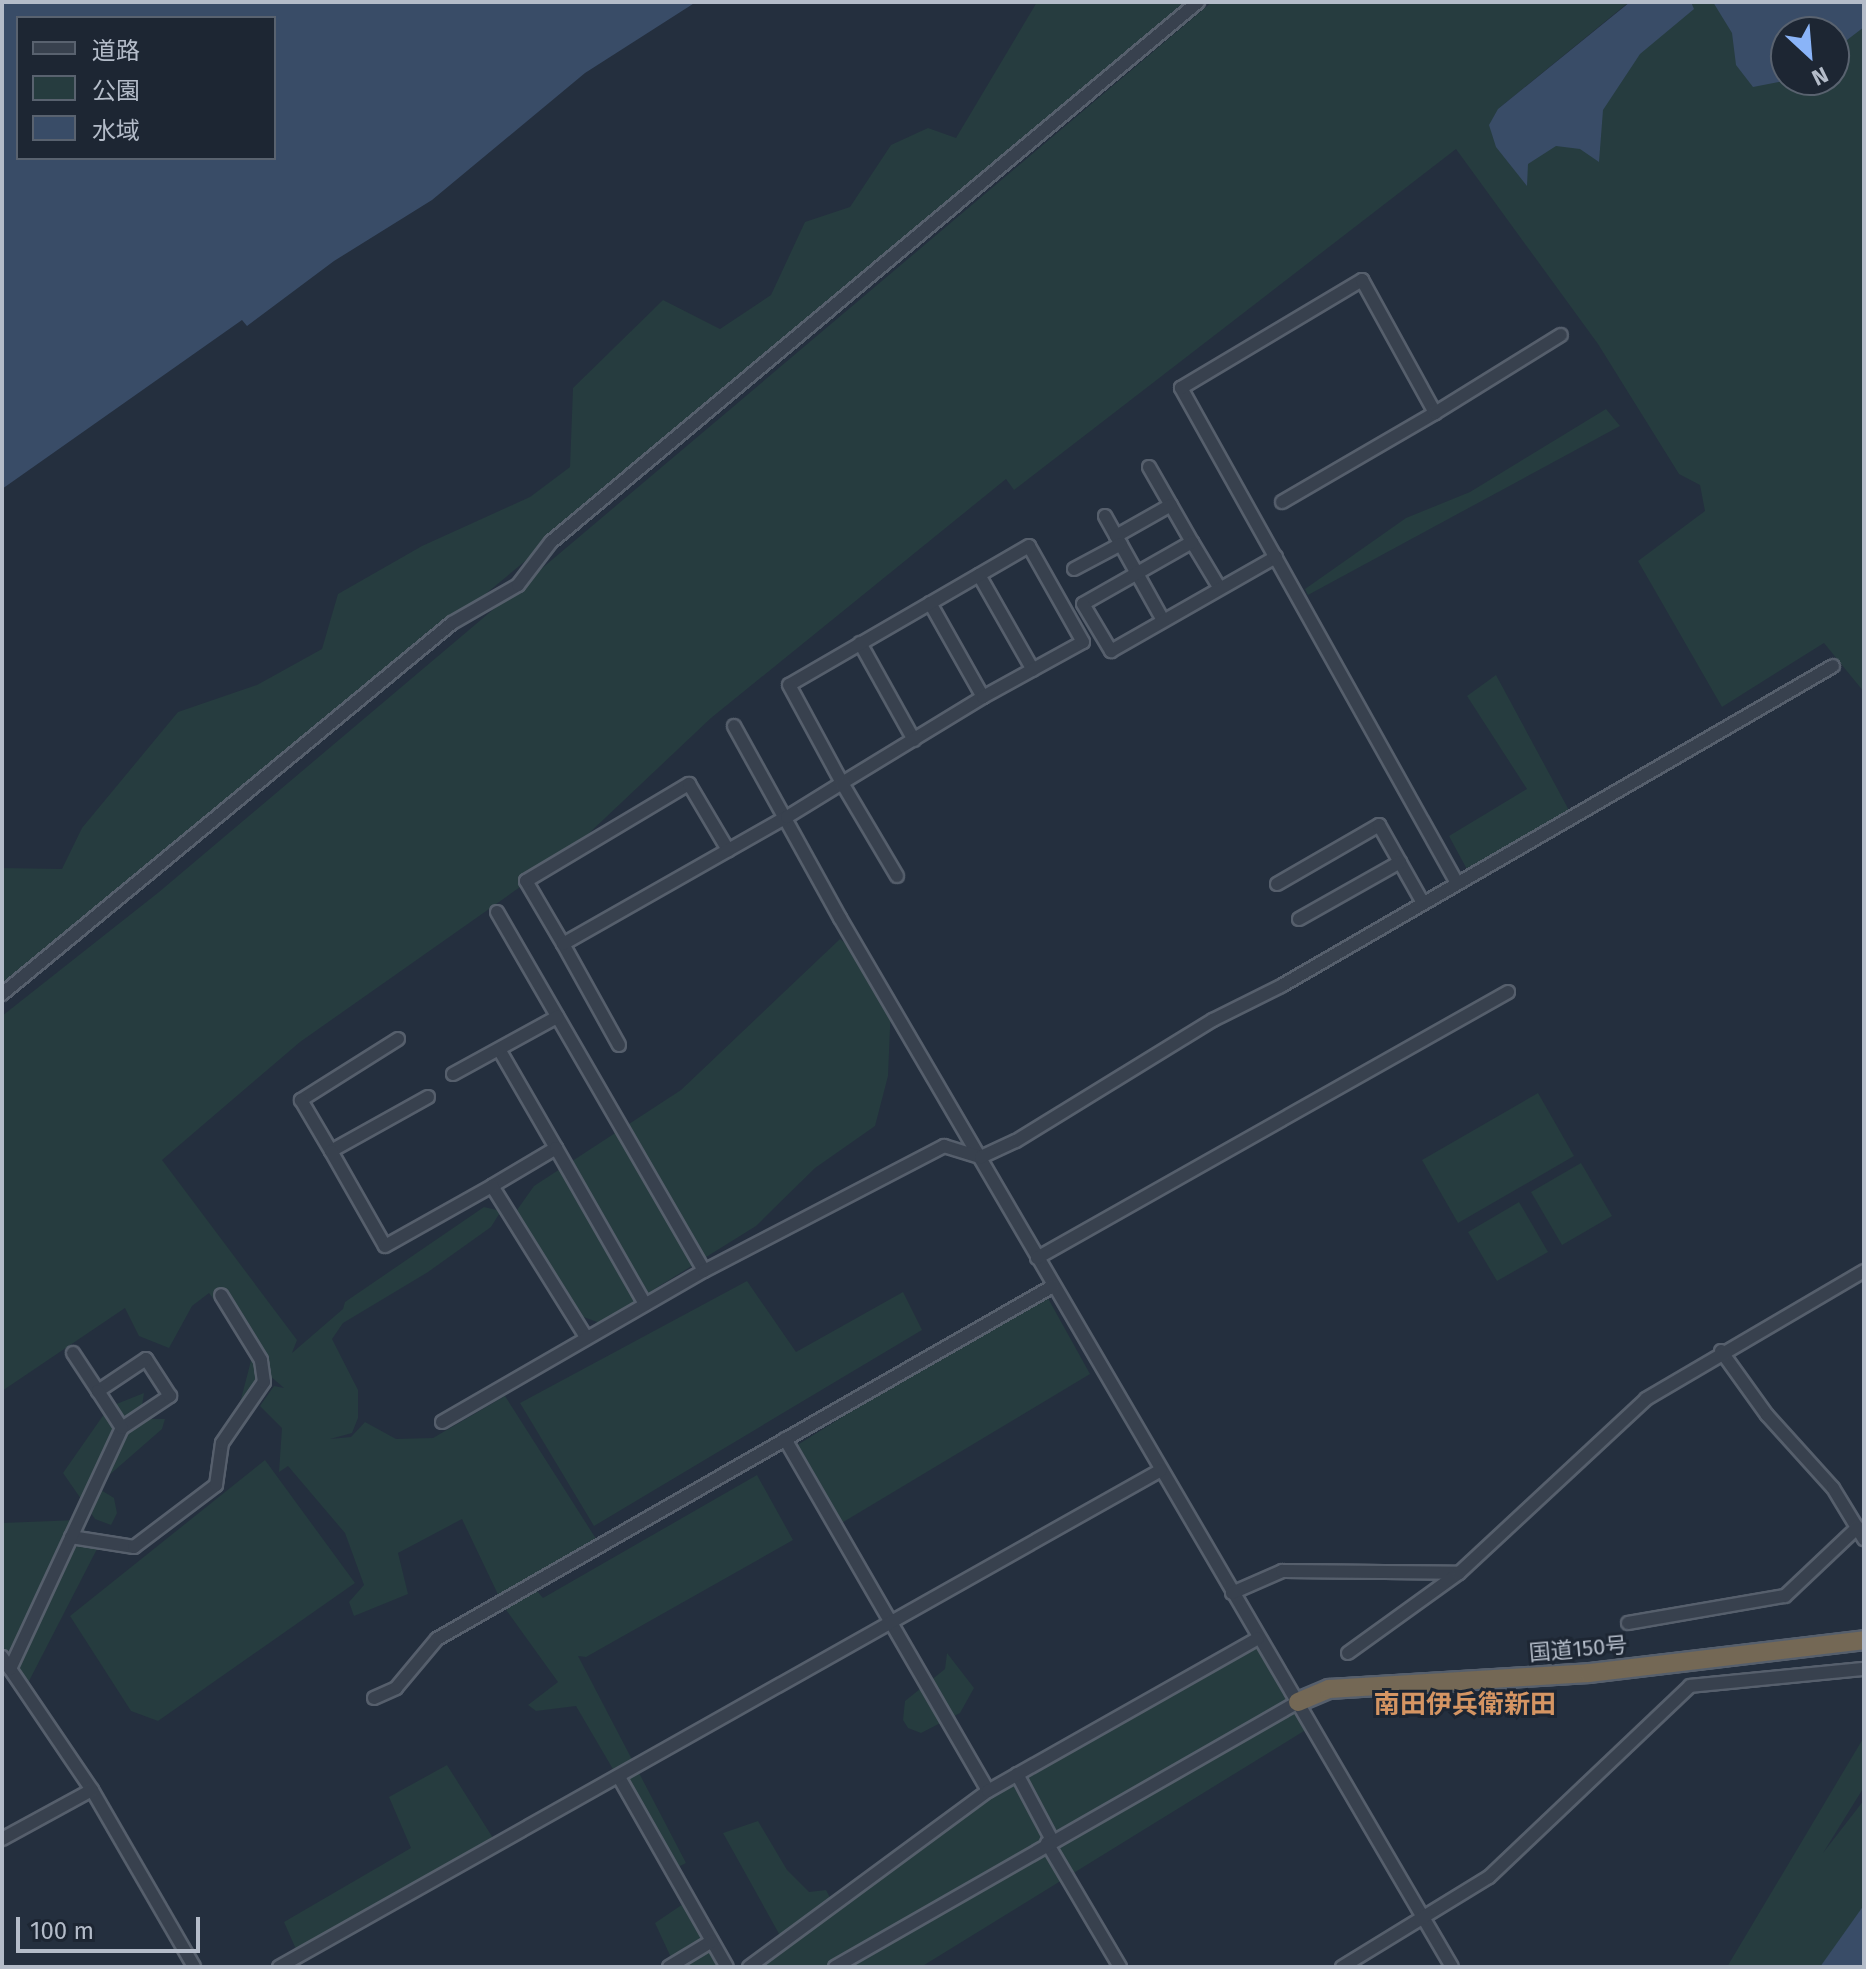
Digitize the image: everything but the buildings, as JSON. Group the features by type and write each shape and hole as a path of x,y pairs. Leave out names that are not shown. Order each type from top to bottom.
{"highway":[{"name":"国道150号","path":"1298,1702 1329,1689 1589,1673 1864,1640"}],"street":[{"path":"2,994 452,623 518,585 551,542 1198,2"},
{"path":"1435,413 1362,280 1181,388 1457,883"},
{"path":"1282,502 1561,335"},
{"path":"1149,467 1219,587"},
{"path":"1074,569 1171,505"},
{"path":"1105,516 1163,620"},
{"path":"1192,542 1083,604 1111,651 1276,557"},
{"path":"563,944 787,817 842,783 914,740 983,697 1083,642 1029,546 789,685 842,783 897,876"},
{"path":"979,575 1033,670"},
{"path":"930,603 983,697"},
{"path":"860,643 914,740"},
{"path":"442,1422 704,1271 944,1146 981,1157 1016,1141 1213,1020 1423,903 1833,666"},
{"path":"734,726 1053,1286 1452,1967"},
{"path":"619,1045 526,881 689,784 728,850"},
{"path":"1277,884 1379,825 1423,903"},
{"path":"1299,919 1400,862"},
{"path":"497,912 704,1271"},
{"path":"1037,1258 1508,992"},
{"path":"453,1074 500,1051 557,1017"},
{"path":"398,1039 301,1100 385,1246 556,1148"},
{"path":"500,1051 645,1304"},
{"path":"331,1151 428,1097"},
{"path":"492,1186 586,1337"},
{"path":"1348,1653 1459,1573 1646,1399 1721,1351 1864,1271"},
{"path":"374,1698 396,1688 437,1639 1053,1286"},
{"path":"71,1537 134,1547 221,1477 222,1443 264,1382 261,1360 221,1295"},
{"path":"1628,1623 1785,1596 1861,1533 1721,1351"},
{"path":"73,1353 122,1428"},
{"path":"10,1669 122,1428 170,1396 146,1359 98,1391"},
{"path":"785,1439 988,1791"},
{"path":"279,1967 620,1779 1161,1470"},
{"path":"1232,1593 1282,1571 1459,1573"},
{"path":"749,1967 988,1791 1258,1638"},
{"path":"2,1657 92,1790 194,1967"},
{"path":"1342,1967 1425,1920 1489,1877 1690,1686 1864,1669"},
{"path":"835,1967 1298,1702"},
{"path":"1017,1774 1050,1842 1120,1967"},
{"path":"620,1779 727,1967"},
{"path":"2,1839 92,1790"},
{"path":"669,1967 712,1941"}],"green space":[{"path":"1037,2 1201,2 2,994 2,868 62,869 82,828 178,712 257,685 322,649 338,594 422,546 530,497 570,467 573,388 663,300 720,329 771,295 805,222 850,207 891,145 928,128 956,138"},
{"path":"1212,2 1629,2 1498,109 1659,2 1864,2 1864,692 1824,643 1722,707 1638,561 1705,511 1700,485 1679,474 1598,344 1456,149 1014,490 1006,479 711,718 567,854 300,1042 162,1160 297,1340 292,1353 343,1309 345,1302 484,1207 501,1211 491,1227 428,1272 343,1323 332,1339 358,1390 358,1418 352,1433 330,1439 351,1437 365,1422 396,1439 433,1438 505,1396 600,1545 532,1585 543,1598 757,1475 793,1540 586,1657 578,1656 686,1863 672,1870 576,1706 536,1711 528,1705 558,1682 504,1607 462,1519 398,1553 408,1594 354,1616 349,1602 364,1585 345,1533 288,1466 279,1472 282,1428 260,1406 274,1386 284,1388 269,1375 234,1426 253,1353 209,1293 192,1306 169,1348 139,1336 125,1308 2,1391 2,1016 159,892"},
{"path":"1606,409 1620,426 1308,595 1305,589 1406,518 1470,492"},
{"path":"1496,675 1571,814 1470,875 1449,836 1527,789 1467,696"},
{"path":"840,939 865,960 891,1004 888,1076 875,1126 815,1168 756,1226 600,1323 578,1315 534,1258 517,1210 534,1186 681,1090"},
{"path":"1538,1093 1574,1156 1458,1223 1422,1160"},
{"path":"1581,1163 1612,1216 1562,1245 1531,1192"},
{"path":"1519,1202 1548,1252 1497,1281 1468,1232"},
{"path":"747,1281 796,1352 903,1292 922,1330 594,1526 520,1403"},
{"path":"1044,1291 1090,1374 835,1527 791,1449"},
{"path":"144,1393 140,1419 165,1419 162,1429 107,1477 101,1490 114,1498 117,1513 111,1525 95,1519 63,1473 109,1407"},
{"path":"265,1460 355,1583 158,1721 131,1711 70,1616"},
{"path":"78,1520 97,1549 28,1683 2,1645 2,1523"},
{"path":"1258,1638 1312,1726 921,1967 747,1967 783,1941 723,1833 758,1821 787,1870 809,1892 826,1890 834,1905 991,1796"},
{"path":"947,1653 974,1688 960,1713 921,1733 908,1728 903,1720 905,1701 945,1669"},
{"path":"1864,1737 1864,1787 1823,1853 1864,1800 1864,1967 1727,1967"},
{"path":"447,1765 498,1846 299,1956 284,1922 411,1848 389,1797"},
{"path":"689,1900 727,1967 669,1967 674,1964 655,1923"}],"water":[{"path":"2,2 696,2 585,73 432,200 334,261 247,326 242,320 2,489"},
{"path":"1630,2 1691,2 1694,9 1640,54 1603,110 1599,162 1580,149 1556,146 1528,164 1527,186 1496,147 1489,125 1498,109"},
{"path":"1713,2 1864,2 1864,27 1850,38 1850,16 1770,16 1770,84 1753,87 1736,65 1732,33"},
{"path":"1864,1905 1864,1967 1820,1967"}],"district":[{"name":"南田伊兵衛新田","path":"1465,1705"}]}
